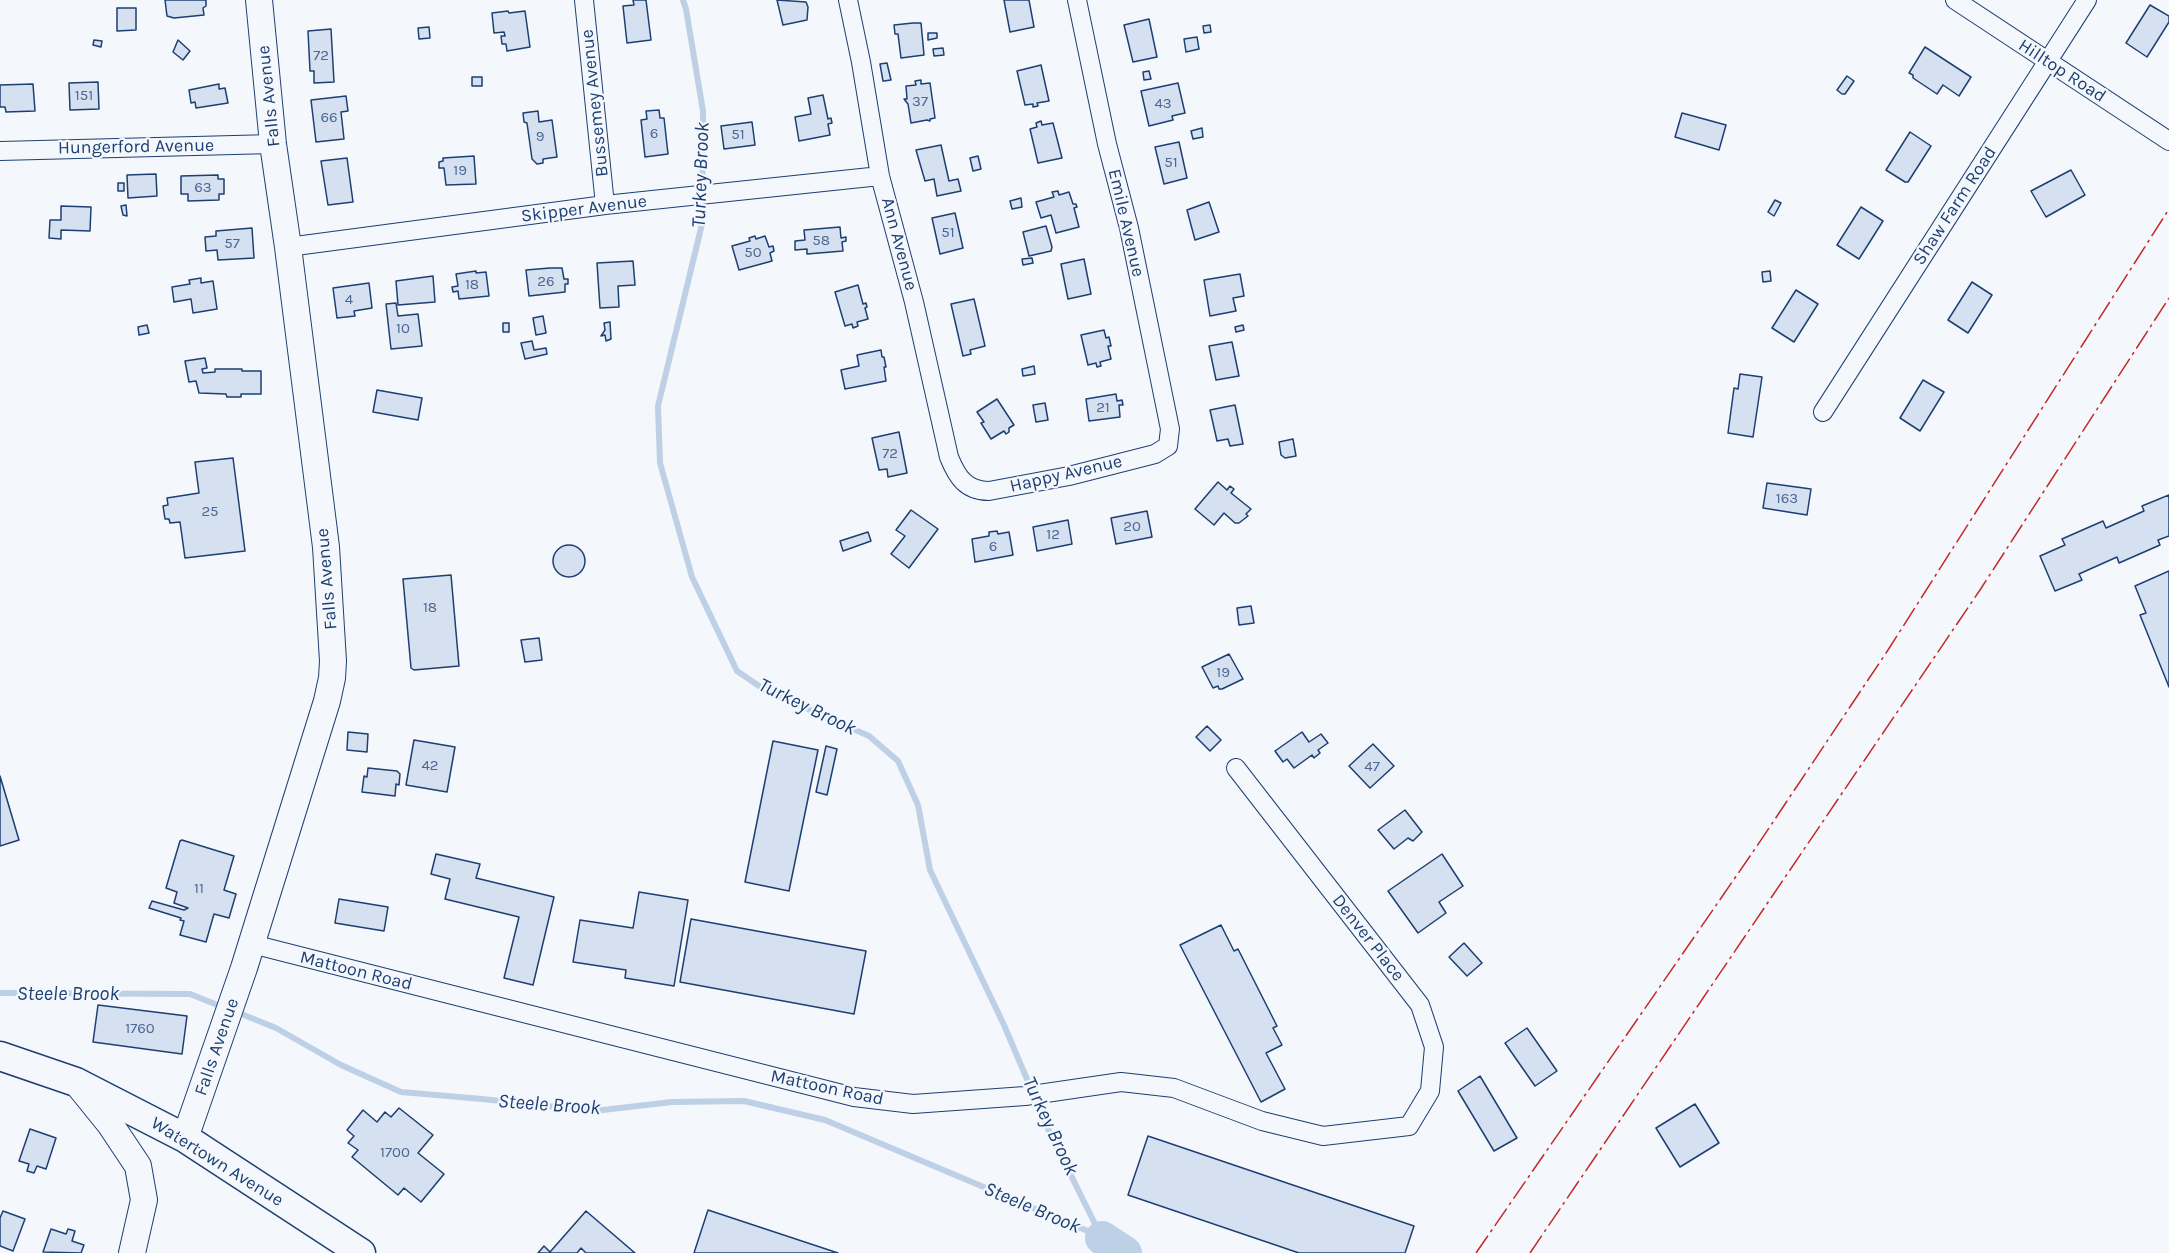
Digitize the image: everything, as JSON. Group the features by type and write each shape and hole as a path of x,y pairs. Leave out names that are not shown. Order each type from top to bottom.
{"main road":[{"name":"Falls Avenue","path":"185,1138 252,944 327,701 332,678 332,621 326,548 273,144 259,0"},
{"name":"Watertown Avenue","path":"0,1056 76,1082 185,1138 361,1253"},
{"path":"76,1082 110,1124 138,1166 144,1200 132,1253"}],"street":[{"name":"Bussemey Avenue","path":"584,0 605,205"},
{"name":"Ann Avenue","path":"848,0 880,176 914,302 949,457 955,472 963,483"},
{"name":"Emile Avenue","path":"1077,0 1107,144 1129,228 1170,429 1168,446"},
{"name":"Hilltop Road","path":"1955,0 2169,141"},
{"name":"Shaw Farm Road","path":"1824,412 2087,0"},
{"name":"Hungerford Avenue","path":"0,150 273,144"},
{"name":"Skipper Avenue","path":"288,247 605,205 880,176"},
{"name":"Happy Avenue","path":"963,483 976,491 989,491 1069,476 1155,454 1168,446"},
{"name":"Denver Place","path":"1236,768 1420,1005 1434,1047 1430,1091 1408,1126"},
{"name":"Mattoon Road","path":"252,944 854,1097 913,1104 1025,1096 1121,1082 1174,1088 1262,1121 1323,1136 1408,1126"}],"building":[{"path":"165,0 206,0 206,6 203,8 204,15 174,18 167,16"},
{"path":"633,0 646,0 651,40 627,43 623,6 634,5"},
{"path":"777,0 806,2 807,20 783,25"},
{"path":"1004,0 1029,0 1034,27 1010,32"},
{"path":"2150,5 2169,16 2169,22 2147,57 2126,43"},
{"path":"117,8 136,8 136,30 117,31"},
{"path":"508,11 509,13 525,11 530,47 507,51 506,44 502,44 501,36 505,36 504,32 494,33 492,13"},
{"path":"1149,19 1157,57 1133,62 1124,25"},
{"path":"921,23 924,55 901,58 898,34 895,34 894,25"},
{"path":"1210,25 1211,32 1204,33 1203,26"},
{"path":"429,27 430,38 419,39 418,28"},
{"path":"331,29 334,82 314,83 314,71 310,71 308,31"},
{"path":"928,33 937,33 937,38 928,40"},
{"path":"1197,37 1199,49 1186,52 1184,39"},
{"path":"94,40 102,41 101,47 93,45"},
{"path":"178,40 190,51 183,60 173,52"},
{"path":"1925,47 1971,77 1959,96 1943,85 1937,94 1909,73"},
{"path":"943,48 944,55 934,56 933,49"},
{"path":"887,63 891,80 883,81 880,64"},
{"path":"1041,65 1049,101 1037,103 1038,106 1033,107 1033,104 1025,105 1017,71"},
{"path":"1149,71 1151,79 1144,80 1143,72"},
{"path":"1847,76 1854,81 1845,94 1842,94 1837,90"},
{"path":"472,77 482,77 482,86 472,86"},
{"path":"921,80 921,84 930,83 935,118 930,121 911,123 908,104 904,99 907,99 906,86 916,85 915,81"},
{"path":"98,82 99,109 70,110 69,83"},
{"path":"1178,83 1185,113 1172,116 1173,120 1149,126 1141,91"},
{"path":"33,84 35,111 6,112 5,107 0,107 0,85"},
{"path":"219,84 219,89 225,88 228,103 196,108 195,102 191,103 189,90"},
{"path":"823,95 828,119 831,118 832,123 828,124 830,135 799,141 795,117 811,114 808,98"},
{"path":"346,96 348,111 341,112 344,139 316,142 311,100"},
{"path":"659,110 660,118 664,118 668,154 645,157 641,120 647,119 646,111"},
{"path":"538,111 539,122 552,120 557,157 543,159 543,163 537,164 532,159 527,123 524,122 523,113"},
{"path":"1682,113 1726,125 1719,150 1675,137"},
{"path":"1041,121 1042,125 1053,123 1062,158 1038,163 1030,129 1037,127 1036,123"},
{"path":"752,122 755,145 724,149 721,126"},
{"path":"1202,128 1203,137 1193,139 1191,131"},
{"path":"1910,132 1931,146 1908,182 1905,182 1886,170"},
{"path":"1179,142 1187,178 1164,184 1155,147"},
{"path":"941,145 949,181 958,179 961,191 937,196 934,179 925,181 916,150"},
{"path":"474,156 476,184 446,185 444,168 439,168 439,162 443,161 443,158"},
{"path":"978,156 981,169 973,171 970,158"},
{"path":"347,158 353,202 328,205 321,161"},
{"path":"2071,170 2085,195 2046,217 2031,191"},
{"path":"156,174 157,196 128,198 127,175"},
{"path":"218,175 218,179 224,179 224,194 219,194 219,200 188,201 188,194 181,194 181,176"},
{"path":"118,183 124,183 124,191 118,191"},
{"path":"1058,191 1059,195 1069,192 1073,204 1076,204 1077,207 1074,208 1079,227 1056,233 1051,215 1041,218 1036,202 1054,197 1052,192"},
{"path":"1021,198 1022,207 1012,209 1010,201"},
{"path":"1775,200 1781,203 1774,216 1768,212"},
{"path":"1209,202 1219,232 1195,240 1187,210"},
{"path":"126,205 127,216 123,215 121,206"},
{"path":"61,206 91,207 90,231 61,230 61,239 49,238 50,220 61,220"},
{"path":"1861,207 1883,221 1859,259 1837,245"},
{"path":"955,213 963,248 940,254 932,218"},
{"path":"1046,226 1051,251 1029,256 1023,232"},
{"path":"840,227 841,238 846,237 846,241 842,242 843,251 807,254 807,249 795,250 795,241 805,240 804,230"},
{"path":"252,228 254,258 218,260 217,250 206,251 205,237 216,236 216,231"},
{"path":"755,236 756,239 765,236 769,247 773,246 774,251 770,253 772,261 739,270 732,246 750,241 749,238"},
{"path":"1032,258 1033,263 1023,265 1022,259"},
{"path":"1084,259 1091,294 1068,299 1061,264"},
{"path":"633,261 635,285 618,286 619,307 600,308 597,263"},
{"path":"562,268 564,279 568,279 565,292 529,296 526,270"},
{"path":"476,271 476,273 486,272 489,296 459,299 458,291 453,292 452,287 458,286 456,274"},
{"path":"1770,271 1771,281 1763,282 1762,272"},
{"path":"1240,274 1244,296 1233,298 1236,311 1210,316 1204,280"},
{"path":"433,276 435,302 398,305 396,281"},
{"path":"201,278 201,283 213,281 217,309 193,313 191,299 174,302 172,287 190,284 189,280"},
{"path":"1972,282 1992,295 1968,333 1948,320"},
{"path":"369,283 372,308 354,311 355,316 337,318 333,288"},
{"path":"858,285 863,304 866,303 868,319 857,322 858,326 853,328 852,324 845,326 835,292"},
{"path":"1796,290 1818,304 1794,342 1772,328"},
{"path":"974,299 985,346 970,350 971,354 963,356 951,304"},
{"path":"396,303 398,316 418,314 422,346 391,349 386,304"},
{"path":"543,316 546,333 536,335 533,318"},
{"path":"610,322 611,339 606,341 605,335 601,336 605,330 604,323"},
{"path":"503,323 509,323 509,332 503,332"},
{"path":"147,325 149,333 139,335 138,327"},
{"path":"1243,325 1244,330 1236,332 1235,327"},
{"path":"1104,330 1106,338 1109,337 1111,346 1108,346 1111,359 1100,362 1101,366 1097,367 1096,363 1088,365 1081,335"},
{"path":"532,341 534,350 546,348 547,354 525,359 521,343"},
{"path":"1232,342 1239,376 1216,380 1209,346"},
{"path":"881,350 886,367 884,367 886,381 845,389 841,370 859,366 857,355"},
{"path":"205,358 207,368 202,369 203,373 215,372 215,369 261,371 261,394 227,397 226,394 199,393 196,381 189,382 185,361"},
{"path":"1034,366 1035,374 1023,376 1022,369"},
{"path":"1740,374 1762,377 1753,437 1728,433 1734,388 1738,389"},
{"path":"1923,380 1944,392 1920,431 1900,418"},
{"path":"377,390 422,398 418,420 373,412"},
{"path":"1116,394 1117,401 1122,400 1123,405 1119,405 1120,417 1089,421 1086,399"},
{"path":"997,399 1014,425 1006,434 1004,431 991,439 977,412"},
{"path":"1045,403 1048,420 1036,422 1033,405"},
{"path":"1235,405 1243,444 1230,446 1228,439 1217,441 1210,410"},
{"path":"899,432 907,473 888,477 887,469 879,470 872,438"},
{"path":"1293,439 1296,456 1285,458 1281,455 1279,442"},
{"path":"233,458 245,551 185,558 180,522 170,523 169,519 165,519 163,506 168,505 167,498 199,493 195,462"},
{"path":"1218,482 1227,490 1230,486 1234,489 1231,493 1251,509 1246,514 1248,516 1239,523 1235,523 1224,513 1214,525 1195,509"},
{"path":"1767,483 1811,489 1807,515 1763,508"},
{"path":"2169,495 2169,536 2158,540 2160,545 2119,563 2117,557 2079,574 2082,580 2055,591 2040,556 2065,545 2062,539 2103,521 2106,528 2144,511 2142,506"},
{"path":"911,510 938,529 909,568 891,554 905,536 896,530"},
{"path":"1147,511 1152,537 1116,544 1111,518"},
{"path":"1068,520 1072,544 1037,551 1033,527"},
{"path":"997,531 998,534 1009,532 1013,555 975,562 972,539 989,536 989,532"},
{"path":"868,532 871,541 843,551 840,541"},
{"path":"569,545 580,550 585,561 580,572 569,577 558,572 553,561 558,550"},
{"path":"2169,571 2169,687 2140,615 2146,613 2135,586"},
{"path":"451,575 459,666 414,670 411,668 403,579"},
{"path":"1251,606 1254,623 1239,625 1237,608"},
{"path":"539,638 542,660 525,662 521,640"},
{"path":"1229,654 1243,679 1222,689 1218,686 1213,688 1202,667"},
{"path":"1207,726 1221,740 1210,751 1196,737"},
{"path":"348,732 368,734 367,752 347,750"},
{"path":"1302,732 1309,742 1321,734 1328,743 1318,750 1320,753 1314,758 1312,755 1294,768 1287,759 1283,762 1275,751"},
{"path":"414,740 455,747 447,792 406,785"},
{"path":"773,741 818,750 789,891 745,882"},
{"path":"1373,744 1394,766 1370,788 1349,766"},
{"path":"826,746 837,749 827,795 816,792"},
{"path":"368,768 397,771 400,774 395,796 362,792 364,776 367,777"},
{"path":"0,776 19,840 0,846"},
{"path":"1405,810 1422,832 1413,841 1408,838 1394,849 1378,830"},
{"path":"182,840 234,856 224,890 236,894 229,918 214,914 206,942 180,935 184,921 180,920 181,918 149,908 152,901 184,910 188,908 174,903 177,892 166,888"},
{"path":"436,854 480,864 476,878 554,897 533,985 504,978 519,917 445,899 450,879 431,874"},
{"path":"1442,854 1463,886 1439,902 1446,913 1418,933 1388,891"},
{"path":"639,892 688,900 674,986 625,978 626,970 573,962 580,920 633,928"},
{"path":"339,899 388,907 384,931 335,923"},
{"path":"691,919 866,951 854,1014 680,982"},
{"path":"1221,925 1234,951 1238,949 1277,1026 1273,1028 1282,1045 1266,1053 1285,1089 1261,1102 1180,945"},
{"path":"1464,943 1482,963 1467,976 1449,957"},
{"path":"98,1005 187,1016 182,1054 93,1042"},
{"path":"1527,1028 1557,1071 1535,1086 1505,1043"},
{"path":"1480,1076 1517,1138 1494,1151 1458,1091"},
{"path":"1695,1104 1719,1143 1680,1167 1656,1128"},
{"path":"399,1108 433,1135 418,1153 444,1174 421,1202 404,1188 398,1195 352,1157 358,1150 348,1143 354,1136 347,1130 363,1110 377,1122 385,1112 391,1117"},
{"path":"30,1129 56,1138 46,1169 37,1166 34,1173 27,1171 29,1164 19,1161"},
{"path":"1148,1136 1414,1226 1405,1253 1299,1253 1128,1195"},
{"path":"708,1210 838,1253 694,1253"},
{"path":"3,1211 25,1219 13,1251 0,1246 0,1218"},
{"path":"586,1211 635,1253 586,1253 581,1248 577,1253 538,1253 544,1246 550,1252"},
{"path":"51,1229 66,1234 68,1229 75,1231 72,1241 84,1245 81,1253 43,1252"}],"waterway":[{"name":"Turkey Brook","path":"683,0 703,111 702,224 658,406 660,463 692,577 737,671 765,690 869,736 898,761 918,805 930,870 1004,1025 1049,1131 1102,1238"},
{"name":"Steele Brook","path":"0,993 190,994 225,1008"},
{"name":"Steele Brook","path":"234,1011 276,1028 341,1065 401,1092 594,1111 672,1102 744,1101 825,1120 1102,1237"},
{"name":"Steele Brook","path":"1102,1238 1125,1253"}],"power":[{"path":"1476,1253 1757,846 1888,650 2169,209"},
{"path":"1530,1253 1980,590 2169,298"}]}
